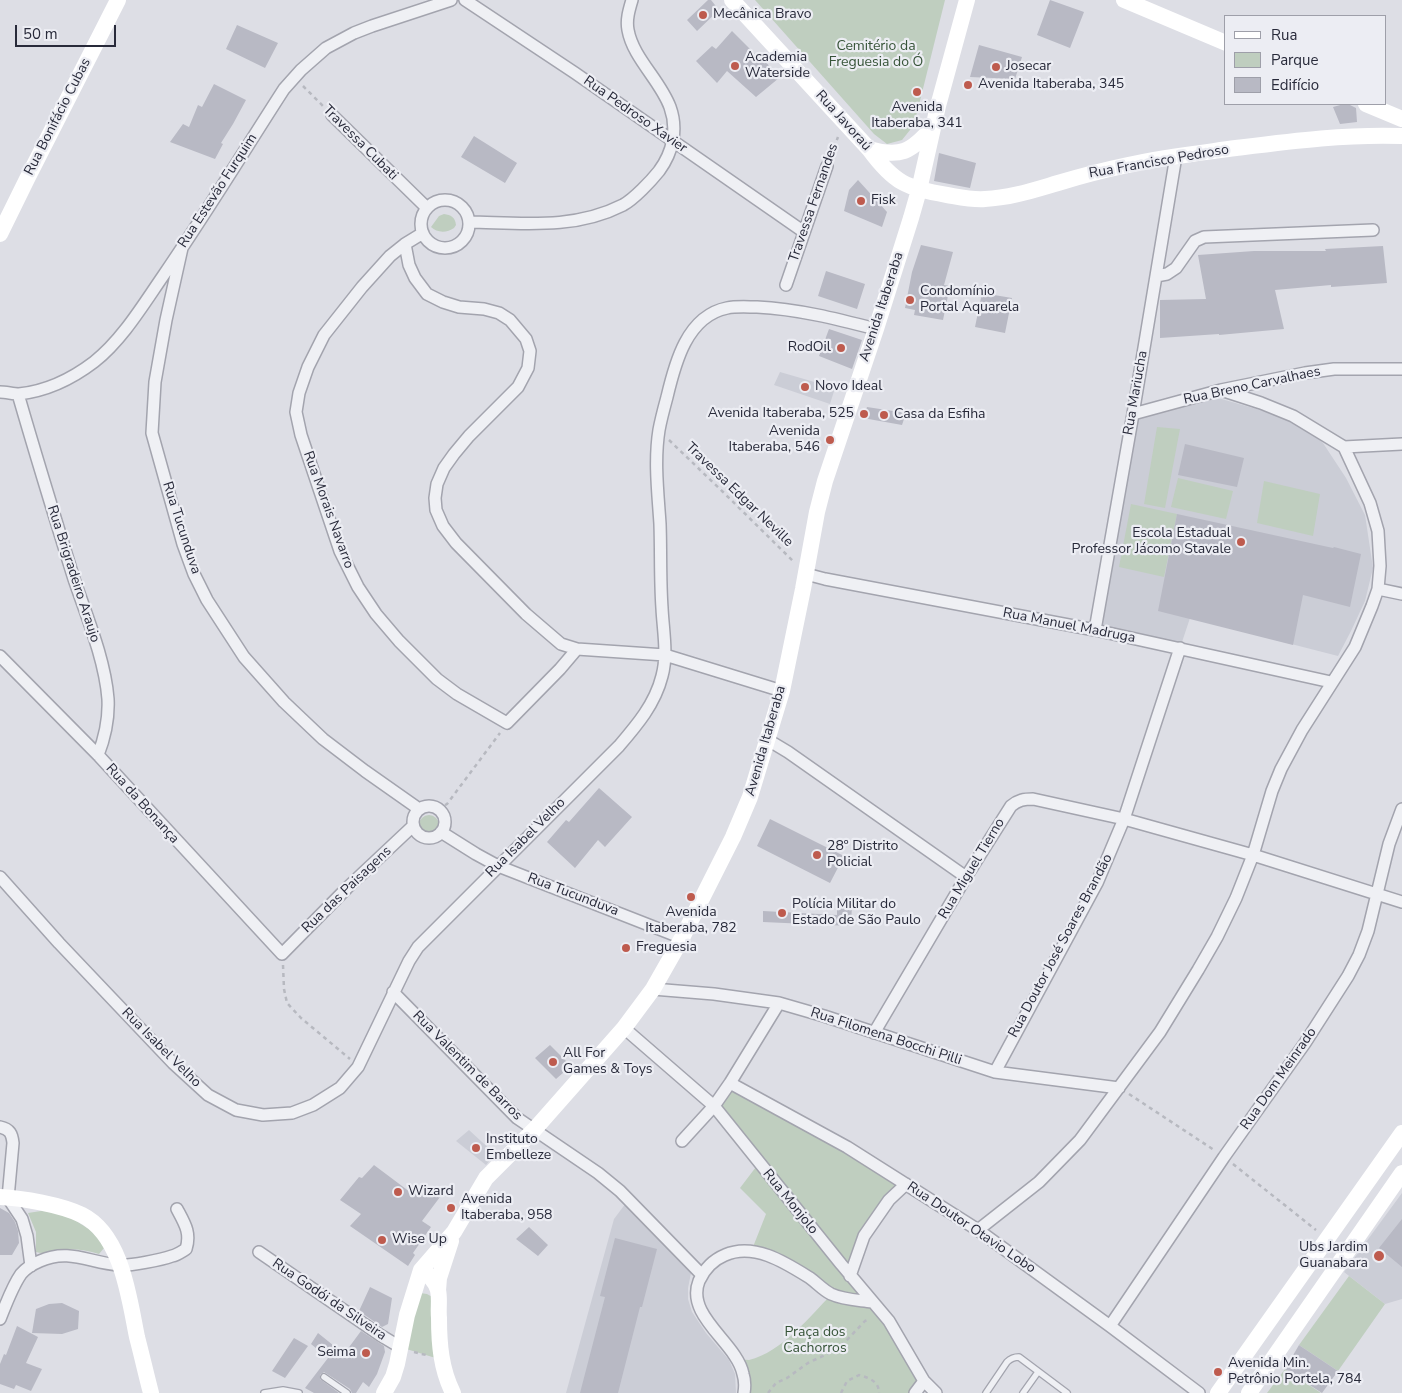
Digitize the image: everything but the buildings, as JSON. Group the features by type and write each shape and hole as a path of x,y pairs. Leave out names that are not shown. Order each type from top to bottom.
{"main road":[{"name":"Rua Bonifácio Cubas","path":"0,234 118,0"},
{"name":"Rua Javoraú","path":"732,0 869,149 881,165 904,184 919,190"},
{"name":"Avenida Itaberaba","path":"384,1393 393,1377 407,1315 421,1270 454,1232 486,1178 534,1130 624,1028 652,989 682,938 733,837 750,797 782,691 824,481 876,329 919,190 933,126 967,0"},
{"path":"1124,0 1224,43"},
{"path":"1374,107 1402,119"},
{"path":"1369,135 1377,125 1374,107"},
{"path":"869,149 882,153 905,151 921,140 933,126"},
{"name":"Rua Francisco Pedroso","path":"919,190 963,198 1006,197 1084,175 1176,156 1322,138 1369,135 1402,136"},
{"path":"0,212 27,178"},
{"path":"1218,1393 1402,1133"},
{"path":"1249,1393 1402,1172"},
{"path":"4,1198 60,1207 83,1215 108,1238 120,1265 130,1298 151,1393"},
{"path":"453,1393 443,1367 439,1339 438,1291 444,1259 454,1232"},
{"path":"421,1270 426,1272 438,1291"}],"street":[{"name":"Rua Estevão Furquim","path":"0,392 18,394 47,388 71,378 96,360 116,340 182,248 284,89 294,77 326,48 354,33 451,0"},
{"name":"Rua Pedroso Xavier","path":"464,0 574,73 804,232"},
{"path":"470,222 550,223 567,222 594,216 624,204 651,181 666,161 673,143 674,123 670,106 633,45 628,29 628,14 632,0"},
{"name":"Travessa Cubati","path":"332,115 427,208"},
{"name":"Rua Mariucha","path":"1095,630 1176,156"},
{"name":"Travessa Fernandes","path":"786,285 827,166"},
{"path":"447,200 458,203 466,211 470,222 467,235 458,245 444,248 431,244 423,233 421,220 427,208 436,202 447,200"},
{"path":"1156,276 1167,274 1176,268 1195,241 1204,237 1373,230"},
{"name":"Rua Morais Navarro","path":"423,233 390,256 362,287 324,335 308,366 299,393 296,412 301,435 340,551 358,587 376,614 399,641 437,679 457,694 507,723"},
{"path":"405,244 409,265 415,278 427,294 459,307 484,309 499,313 510,320 526,339 530,351 528,368 518,387 469,436 444,468 437,484 436,510 442,526 456,543 526,614 561,644 577,649 665,655 782,691"},
{"name":"Rua Tucunduva","path":"182,248 155,382 152,433 183,544 194,574 207,600 244,657 284,702 323,738 365,771 419,809"},
{"name":"Rua Isabel Velho","path":"0,877 172,1063 208,1094 236,1110 263,1115 292,1113 314,1106 340,1088 358,1067 393,992 418,947 619,746 641,720 654,699 662,676 665,655 656,463 659,431 674,368 685,343 698,324 712,313 727,308 773,308 798,311 876,329"},
{"name":"Rua Breno Carvalhaes","path":"1133,414 1221,390 1279,377 1334,369 1402,370"},
{"path":"978,1230 1039,1182 1080,1140 1160,1032 1217,937 1236,898 1253,855 1272,791 1281,769 1331,682 1355,647 1378,589 1380,566 1378,531 1370,503 1344,447 1293,416 1221,390"},
{"name":"Rua Brigradeiro Araujo","path":"18,394 103,670 108,700 107,724 98,755"},
{"path":"1344,447 1402,444"},
{"name":"Rua Manuel Madruga","path":"806,574 1095,630 1331,682"},
{"path":"1378,589 1402,594"},
{"name":"Rua Doutor José Soares Brandão","path":"995,1072 1097,883 1124,819 1180,648"},
{"path":"507,723 577,649"},
{"name":"Rua da Bonança","path":"0,656 98,755 282,954"},
{"path":"768,740 966,878"},
{"name":"Rua Miguel Tierno","path":"874,1033 1010,806 1017,801 1033,799 1124,819 1253,855 1402,902"},
{"path":"429,806 438,809 442,813 444,823 441,832 432,838 417,833 414,826 414,818 419,809 429,806"},
{"name":"Rua Dom Meinrado","path":"1110,1326 1224,1157 1305,1043 1348,976 1359,955 1368,931 1389,844 1402,809"},
{"name":"Rua das Paisagens","path":"282,954 347,888 414,826"},
{"name":"Rua Tucunduva","path":"441,832 498,866 682,938"},
{"name":"Rua Filomena Bocchi Pilli","path":"652,989 714,994 779,1003 995,1072 1119,1088"},
{"name":"Rua Valentim de Barros","path":"393,992 517,1118 598,1173 620,1191 702,1275"},
{"path":"682,1140 714,1106 779,1003"},
{"name":"Rua Monjolo","path":"624,1028 714,1106 850,1276 889,1321 924,1381 936,1393"},
{"name":"Rua Doutor Otavio Lobo","path":"730,1083 847,1148 978,1230 1199,1393"},
{"path":"0,1127 9,1131 12,1135 13,1143 4,1198 22,1219 27,1236 31,1266"},
{"path":"850,1276 864,1236 888,1200 906,1184"},
{"path":"0,1319 22,1273 45,1258 68,1254 120,1265 173,1256 186,1249 189,1240 186,1226 177,1209"},
{"name":"Rua Godói da Silveira","path":"259,1252 400,1347"},
{"path":"744,1393 743,1373 737,1359 701,1312 697,1298 697,1285 702,1275 719,1258 731,1252 765,1254 780,1260 832,1294 849,1299 872,1302"},
{"path":"914,1393 924,1381"}],"lane":[{"path":"986,1393 1011,1358 1015,1357 1020,1358 1067,1393"},
{"path":"1023,1393 1038,1372"},
{"path":"324,1377 347,1393"},
{"path":"264,1393 283,1390 299,1393"}],"path":[{"name":"Travessa Cubati","path":"294,77 332,115"},
{"name":"Travessa Fernandes","path":"827,166 843,122"},
{"name":"Travessa Edgar Neville","path":"659,431 806,574"},
{"path":"438,809 448,804 507,723"},
{"path":"282,954 284,989 287,1003 302,1019 358,1067"},
{"path":"1119,1088 1224,1157 1327,1239"},
{"path":"768,1393 776,1383 844,1343 865,1321 882,1313"},
{"path":"400,1347 442,1360"},
{"path":"841,1393 847,1381 859,1375 872,1379 879,1388 880,1393"}],"shaded area":[{"name":"Novo Ideal","path":"780,372 835,388 830,404 774,385"},
{"name":"Escola Estadual Professor Jácomo Stavale","path":"1211,396 1295,420 1323,443 1346,478 1365,515 1373,568 1365,601 1338,656 1190,618 1180,648 1099,636 1130,422"},
{"name":"Instituto Embelleze","path":"469,1130 495,1154 486,1165 456,1141"},
{"name":"Ubs Jardim Guanabara","path":"1402,1193 1402,1299 1385,1304 1344,1272"},
{"path":"626,1203 691,1273 688,1299 692,1312 706,1333 729,1360 735,1374 736,1393 566,1393 614,1219"}],"green space":[{"name":"Cemitério da Freguesia do Ó","path":"755,0 945,0 914,125 902,140 887,144 874,134"},
{"path":"444,214 454,218 456,225 454,228 442,232 431,227 439,216"},
{"path":"1157,427 1180,429 1165,508 1144,504"},
{"path":"1178,478 1233,491 1226,519 1171,507"},
{"path":"1264,481 1320,494 1313,536 1257,523"},
{"path":"1131,504 1177,514 1164,577 1119,567"},
{"path":"425,815 433,815 439,821 439,829 433,835 425,835 419,829 419,821"},
{"name":"Praça dos Cachorros","path":"730,1083 906,1184 889,1200 850,1275 924,1381 915,1393 743,1393 737,1359 749,1360 773,1350 794,1333 832,1294 751,1252 766,1214 740,1188 759,1163 714,1106"},
{"path":"41,1211 58,1212 70,1217 98,1235 104,1248 99,1254 74,1249 45,1253 36,1252 36,1232 28,1213"},
{"path":"1349,1276 1385,1304 1338,1371 1299,1345"},
{"path":"420,1293 434,1298 442,1360 400,1347"},
{"path":"1285,1369 1321,1393 1267,1393"}],"place":[{"name":"Mecânica Bravo","path":"703,15"},
{"name":"Academia Waterside","path":"735,66"},
{"name":"Josecar","path":"996,67"},
{"name":"Avenida Itaberaba, 345","path":"968,85"},
{"name":"Avenida Itaberaba, 341","path":"917,92"},
{"name":"Fisk","path":"861,201"},
{"name":"Condomínio Portal Aquarela","path":"910,300"},
{"name":"RodOil","path":"841,348"},
{"name":"Novo Ideal","path":"805,387"},
{"name":"Avenida Itaberaba, 525","path":"864,414"},
{"name":"Casa da Esfiha","path":"884,415"},
{"name":"Avenida Itaberaba, 546","path":"830,440"},
{"name":"Escola Estadual Professor Jácomo Stavale","path":"1241,542"},
{"name":"28º Distrito Policial","path":"817,855"},
{"name":"Avenida Itaberaba, 782","path":"691,897"},
{"name":"Polícia Militar do Estado de São Paulo","path":"782,913"},
{"name":"Freguesia","path":"626,948"},
{"name":"All For Games & Toys","path":"553,1062"},
{"name":"Instituto Embelleze","path":"476,1148"},
{"name":"Wizard","path":"398,1192"},
{"name":"Avenida Itaberaba, 958","path":"451,1208"},
{"name":"Wise Up","path":"382,1240"},
{"name":"Ubs Jardim Guanabara","path":"1379,1256"},
{"name":"Seima","path":"366,1353"},
{"name":"Avenida Min. Petrônio Portela, 784","path":"1218,1372"}]}
